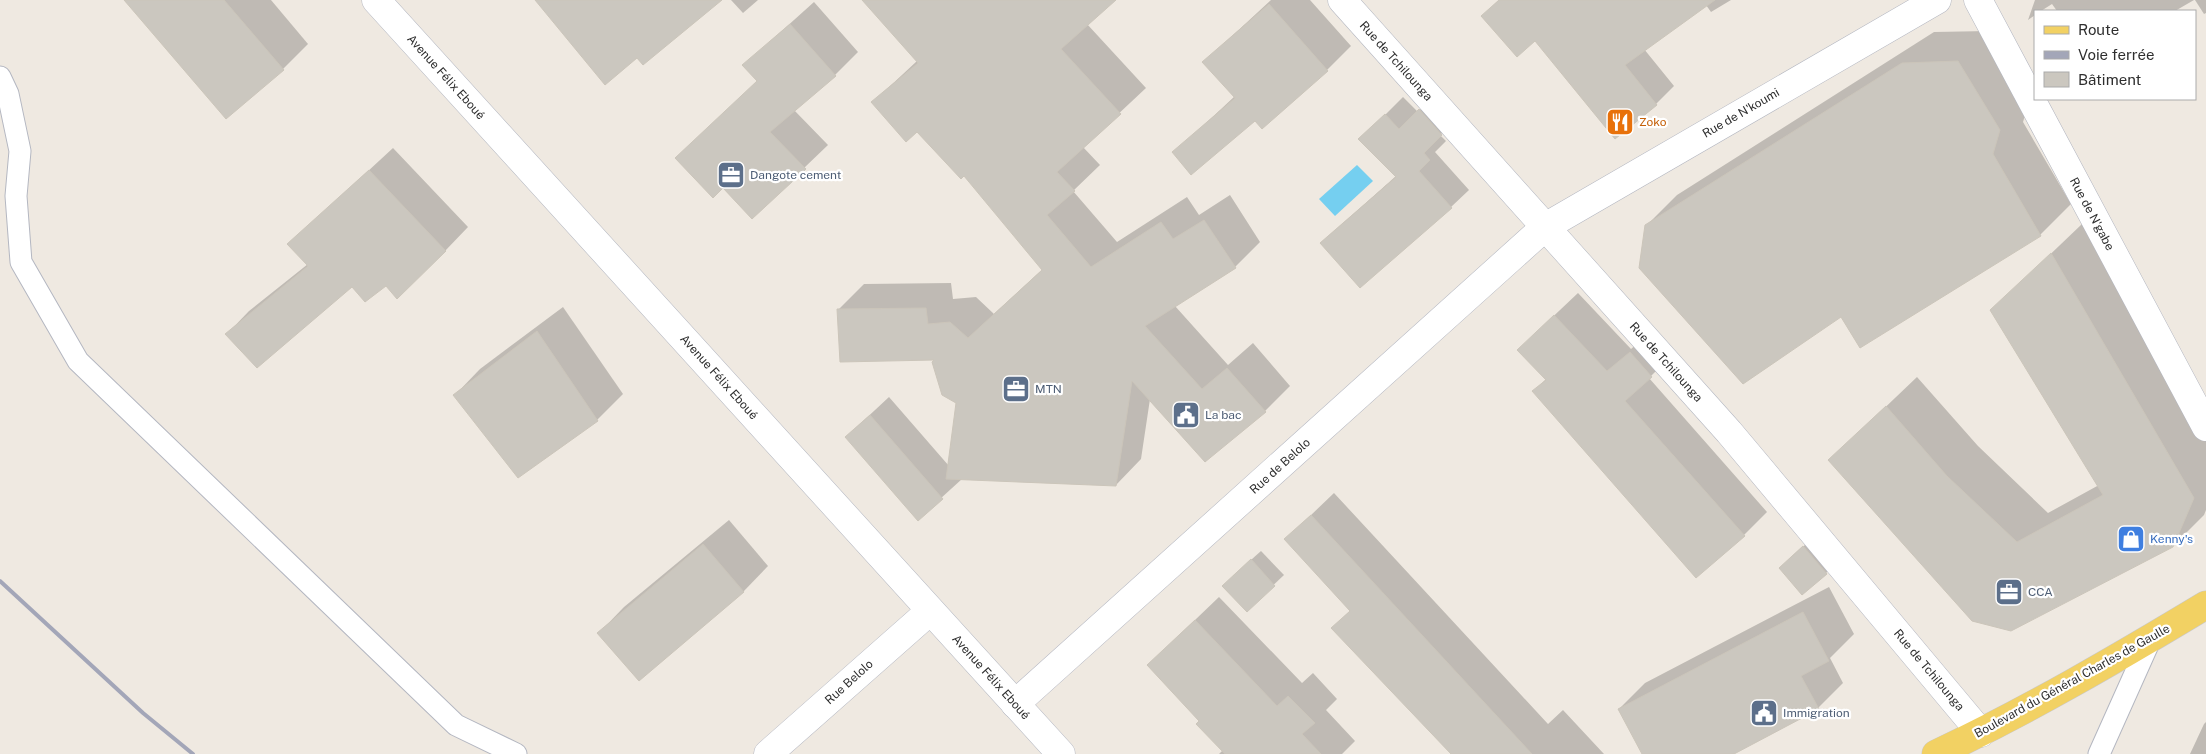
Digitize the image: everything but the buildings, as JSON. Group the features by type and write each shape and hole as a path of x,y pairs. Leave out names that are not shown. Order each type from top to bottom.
{"main road":[{"name":"Boulevard du Général Charles de Gaulle","path":"1936,754 1981,732 2151,638 2206,605"}],"street":[{"name":"Avenue Félix Eboué","path":"376,0 1061,754"},
{"name":"Rue de Tchilounga","path":"1342,0 1729,432 1981,732"},
{"name":"Rue de N'koumi","path":"1545,227 1937,0"},
{"name":"Rue de N'gabe","path":"1978,0 2206,427"},
{"name":"Rue de Belolo","path":"1015,704 1545,227"},
{"name":"Rue Belolo","path":"768,754 930,611"}],"lane":[{"path":"0,77 8,94 20,151 16,196 20,262 78,361 456,725 516,754"},
{"path":"2099,754 2151,638"}],"water":[{"path":"1357,165 1373,181 1335,216 1319,199"}],"railway":[{"path":"0,581 143,713 193,754"}],"place":[{"name":"Zoko","path":"1620,122"},
{"name":"Dangote cement","path":"731,175"},
{"name":"MTN","path":"1016,389"},
{"name":"La bac","path":"1186,415"},
{"name":"Kenny's","path":"2131,539"},
{"name":"CCA","path":"2009,592"},
{"name":"Immigration","path":"1764,713"}]}
